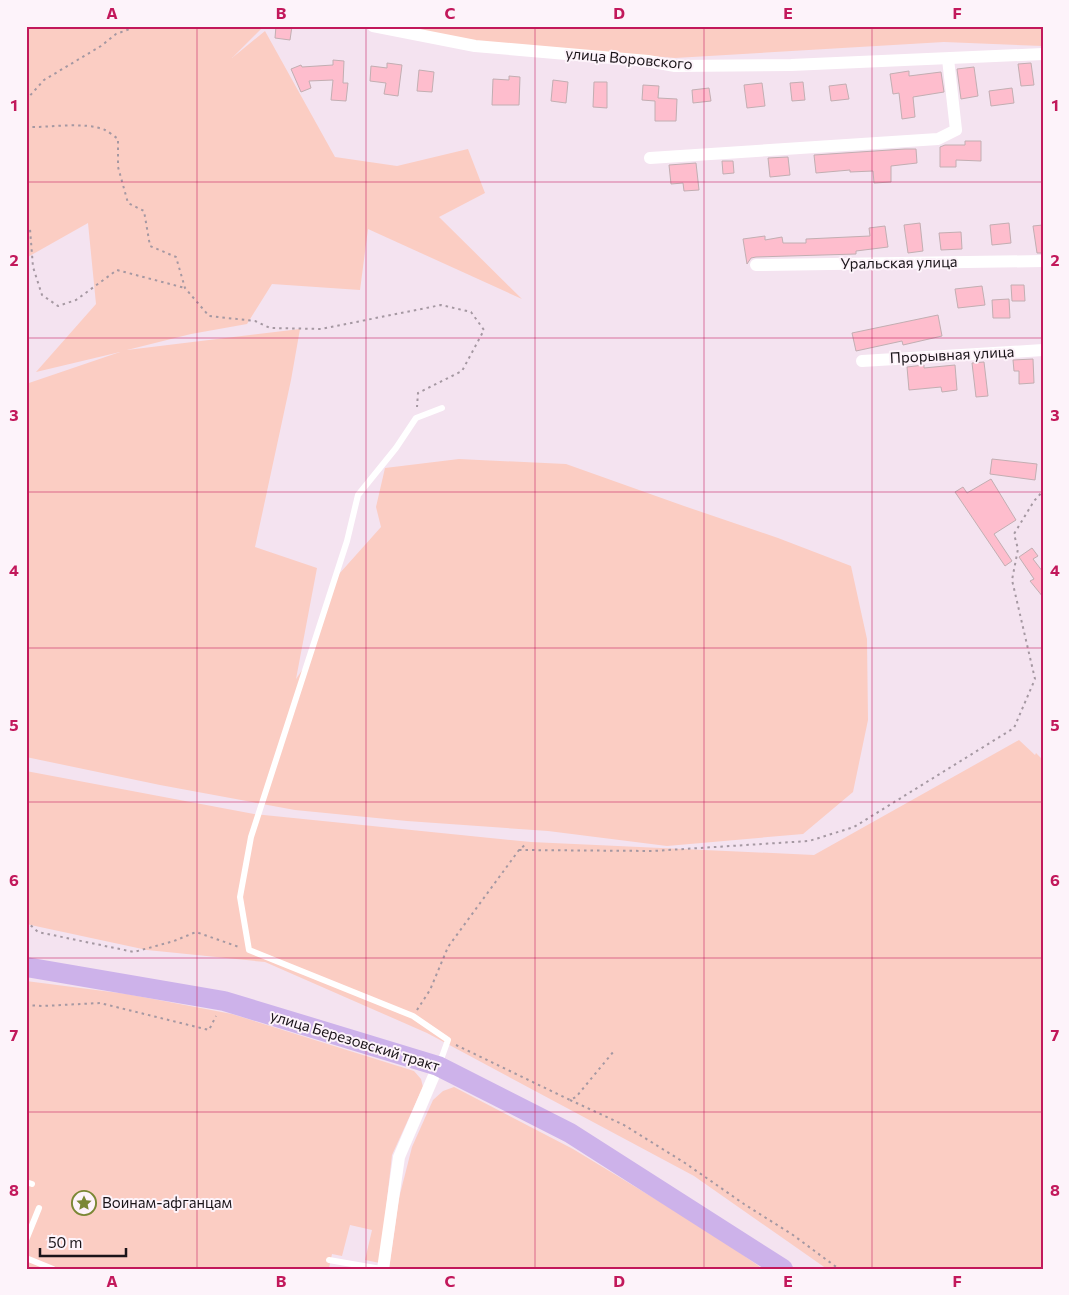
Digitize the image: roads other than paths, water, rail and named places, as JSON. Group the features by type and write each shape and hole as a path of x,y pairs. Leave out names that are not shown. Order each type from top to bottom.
{"main road":[{"name":"улица Березовский тракт","path":"26,967 224,1001 438,1066 570,1132 783,1269"}],"street":[{"name":"улица Воровского","path":"373,26 475,46 648,61 675,66 790,65 1043,54"},
{"path":"650,158 938,139 956,130 948,59"},
{"name":"Уральская улица","path":"756,265 1043,261"},
{"name":"Прорывная улица","path":"862,360 1043,350"},
{"path":"382,1269 399,1158 438,1066"}],"lane":[{"path":"438,1066 448,1040 414,1016 249,950 240,897 251,837 347,540 358,495 396,448 416,418 442,408"},
{"path":"26,1240 39,1208"},
{"path":"26,1258 53,1269"},
{"path":"329,1260 382,1269"}],"place":[{"name":"Воинам-афганцам","path":"84,1203"}]}
